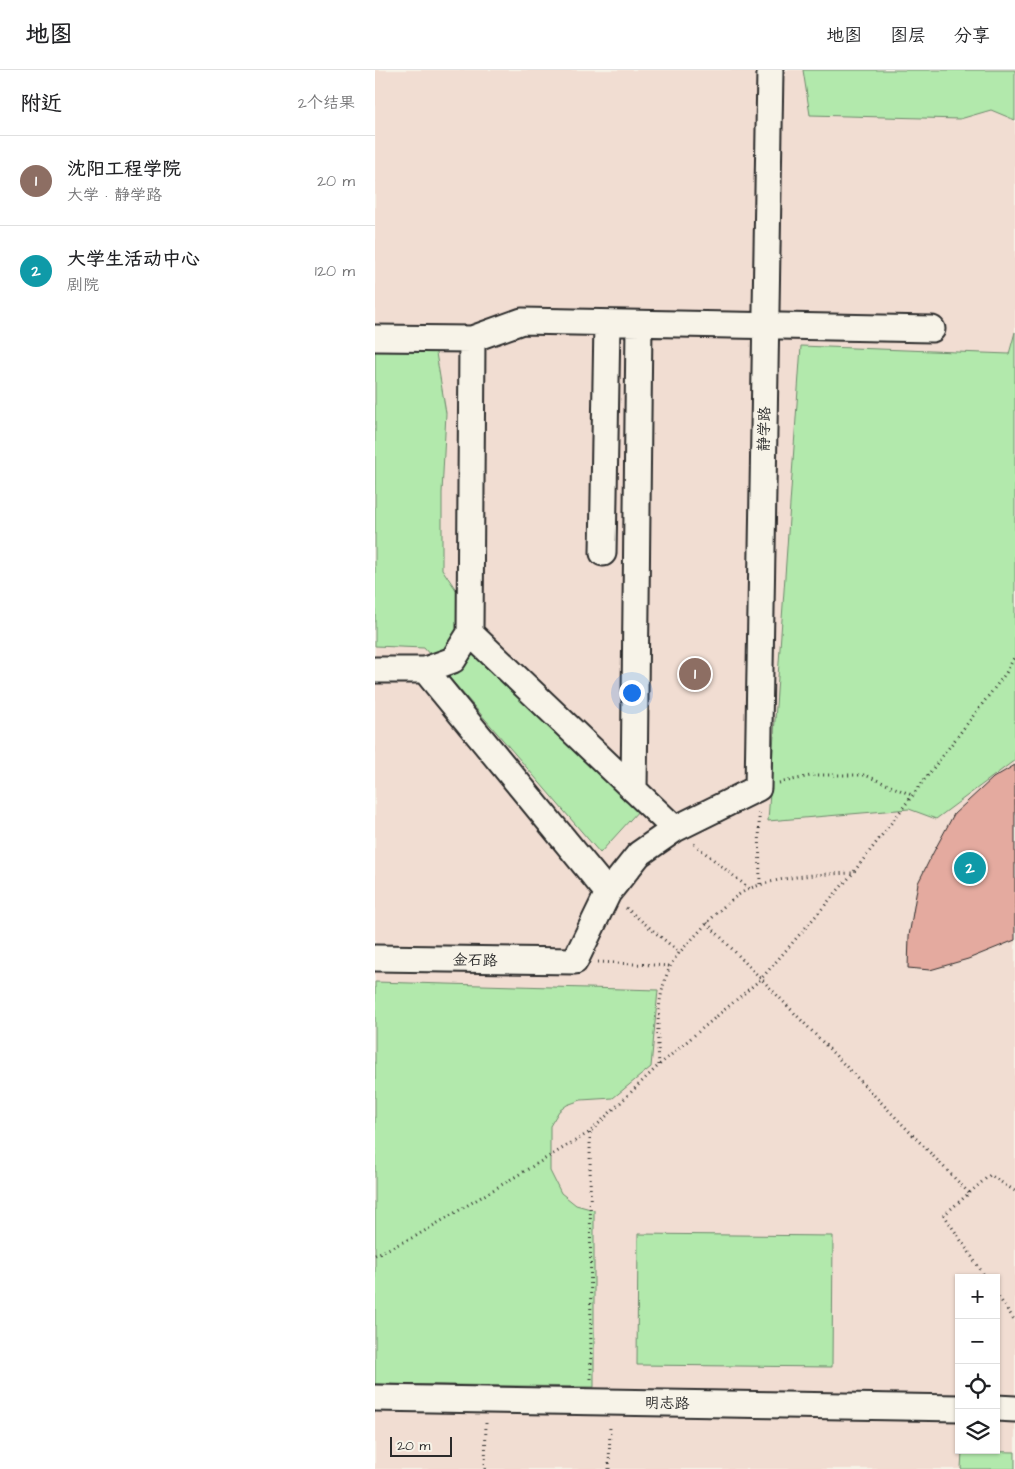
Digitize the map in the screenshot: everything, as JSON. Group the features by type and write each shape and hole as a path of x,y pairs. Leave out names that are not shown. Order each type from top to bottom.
{"street":[{"name":"静学路","path":"758,788 770,70"},
{"path":"375,338 472,339 522,321 932,329"},
{"path":"603,553 607,323"},
{"path":"634,790 639,324"},
{"path":"375,670 425,670 453,660 470,633 472,339"},
{"path":"470,633 675,829"},
{"path":"425,670 608,893"},
{"path":"575,961 608,893 639,854 675,829 758,788"},
{"name":"金石路","path":"375,958 575,961"},
{"name":"明志路","path":"375,1398 955,1408"},
{"path":"1000,1408 1015,1409"}],"path":[{"path":"375,1255 416,1236 590,1132 659,1065 761,978 853,874 1006,673 1015,656"},
{"path":"760,886 758,788 815,775 865,775 914,796"},
{"path":"675,829 750,889"},
{"path":"659,1065 657,1035 660,1005 670,966 707,923 729,902 750,889 787,879 819,874 853,874"},
{"path":"608,893 680,953"},
{"path":"707,923 969,1193"},
{"path":"575,961 670,966"},
{"path":"590,1132 601,1402 609,1469"},
{"path":"983,1274 944,1215 990,1175 1015,1191"},
{"path":"1000,1299 1015,1321"},
{"path":"485,1469 487,1400"}],"shaded area":[{"path":"375,70 1015,70 1015,1469 375,1469"}],"green space":[{"path":"803,70 1015,70 1015,120 991,110 960,119 810,115"},
{"path":"1015,332 1015,760 936,819 909,809 768,821 801,346 1009,354"},
{"path":"434,341 446,413 442,493 442,569 519,683 640,809 600,853 424,648 375,646 375,342"},
{"path":"375,982 658,990 651,1067 613,1098 581,1100 567,1105 559,1111 550,1126 550,1171 561,1193 576,1205 594,1210 594,1387 375,1384"},
{"path":"638,1234 833,1236 832,1367 637,1365"},
{"path":"1015,1452 1015,1469 961,1469 962,1454"}],"building":[{"path":"1015,765 1015,940 968,959 930,970 908,968 909,936 918,883 933,853 954,814 993,778"}],"place":[{"name":"沈阳工程学院","path":"695,674"},
{"name":"大学生活动中心","path":"970,868"}]}
